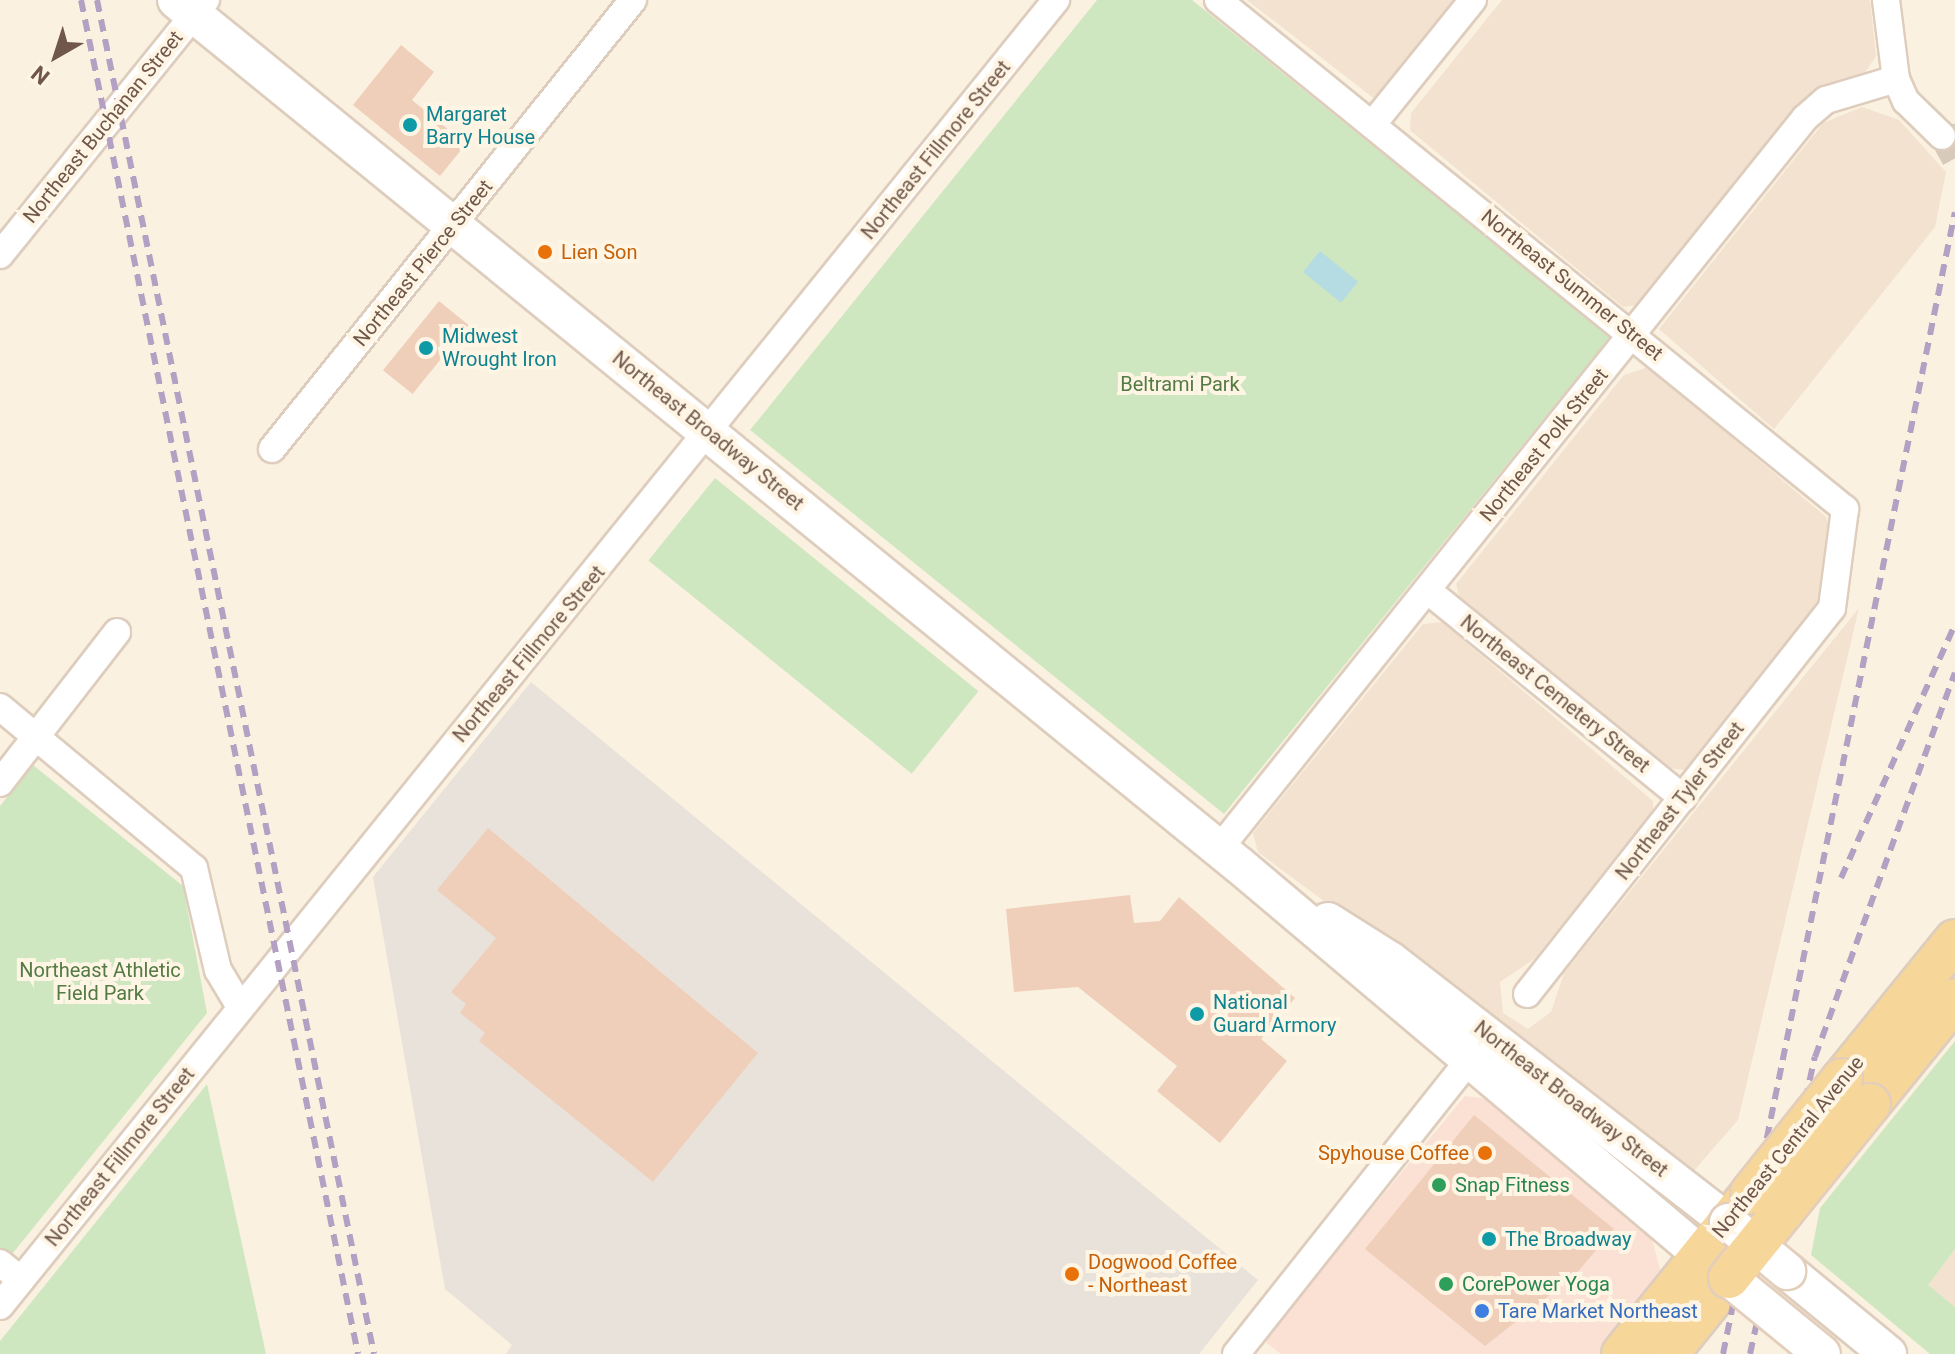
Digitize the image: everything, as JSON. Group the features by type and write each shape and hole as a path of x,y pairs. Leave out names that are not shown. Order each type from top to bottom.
{"main road":[{"name":"Northeast Broadway Street","path":"192,5 454,226 1229,857 1467,1063 1822,1354"},
{"name":"Northeast Broadway Street","path":"1229,857 1390,960 1628,1142 1888,1354"},
{"name":"Northeast Central Avenue","path":"1622,1354 1715,1267 1856,1092 1955,940"},
{"name":"Northeast Central Avenue","path":"1856,1092 1955,999"},
{"name":"Northeast Central Avenue","path":"1668,1354 1715,1267"}],"street":[{"name":"Northeast Pierce Street","path":"272,449 633,0"},
{"name":"Northeast Fillmore Street","path":"0,1306 710,432 1056,0"},
{"name":"Northeast Summer Street","path":"1218,0 1845,509 1832,608"},
{"path":"1372,125 1473,0"},
{"path":"1886,0 1896,79 1906,101 1942,136"},
{"name":"Northeast Buchanan Street","path":"0,255 192,5"},
{"name":"Northeast Polk Street","path":"1229,857 1427,590 1805,118 1826,100 1896,79"},
{"name":"Northeast Cemetery Street","path":"1427,590 1683,798"},
{"name":"Northeast Tyler Street","path":"1527,994 1832,608"},
{"path":"0,783 117,632"},
{"path":"0,707 194,868 218,970 240,1007"},
{"path":"1236,1354 1467,1063"},
{"path":"0,1263 21,1280"}],"shaded area":[{"path":"1247,0 1463,0 1376,100"},
{"path":"1502,0 1870,0 1876,56 1864,74 1813,90 1643,304 1623,307 1410,130 1411,113"},
{"path":"1862,107 1899,120 1946,172 1935,227 1774,429 1659,329 1823,123"},
{"path":"1648,367 1825,516 1833,532 1819,604 1685,770 1666,768 1460,599 1456,584 1624,375"},
{"path":"1859,608 1738,1120 1691,1174 1258,852 1253,833 1423,624 1442,622 1653,801 1653,812 1534,959 1500,982 1503,1013 1528,1029 1551,1012 1564,973"},
{"path":"531,682 1258,1280 1199,1354 506,1354 512,1345 445,1289 373,877"},
{"path":"1465,1096 1486,1099 1650,1233 1662,1276 1603,1354 1281,1354 1263,1340"},
{"path":"1955,1249 1955,1307 1927,1285"}],"green space":[{"name":"Beltrami Park","path":"1097,0 1192,0 1610,337 1224,814 750,430"},
{"path":"715,478 978,691 912,774 648,560"},
{"name":"Northeast Athletic Field Park","path":"33,765 183,886 207,1013 0,1269 0,806"},
{"path":"1955,1041 1955,1249 1928,1285 1955,1307 1955,1354 1930,1354 1811,1255 1820,1208"},
{"path":"207,1084 266,1354 0,1354 0,1341"}],"water":[{"path":"1320,251 1358,282 1341,303 1303,272"}],"building":[{"name":"Margaret Barry House","path":"401,45 434,72 412,100 466,144 440,176 353,105"},
{"name":"Midwest Wrought Iron","path":"439,301 469,325 413,394 383,370"},
{"path":"488,828 758,1053 653,1182 479,1041 485,1033 460,1013 466,1004 451,992 496,938 437,890"},
{"name":"National Guard Armory","path":"1130,895 1134,923 1160,921 1179,897 1295,998 1261,1039 1287,1061 1220,1143 1157,1091 1177,1066 1078,987 1014,992 1006,909"},
{"name":"The Broadway","path":"1474,1115 1614,1229 1575,1275 1485,1346 1365,1249"}],"tunnel":[{"path":"1955,137 1942,136 1955,159"}],"railway":[{"path":"81,0 358,1354"},
{"path":"97,0 374,1354"},
{"path":"1723,1354 1955,212"},
{"path":"1841,878 1955,624"},
{"path":"1750,1354 1815,1057 1955,673"}],"place":[{"name":"Margaret Barry House","path":"410,125"},
{"name":"Lien Son","path":"545,252"},
{"name":"Midwest Wrought Iron","path":"426,348"},
{"name":"National Guard Armory","path":"1197,1014"},
{"name":"Spyhouse Coffee","path":"1485,1153"},
{"name":"Snap Fitness","path":"1439,1185"},
{"name":"The Broadway","path":"1489,1239"},
{"name":"Dogwood Coffee - Northeast","path":"1072,1274"},
{"name":"CorePower Yoga","path":"1446,1284"},
{"name":"Tare Market Northeast","path":"1482,1311"}]}
